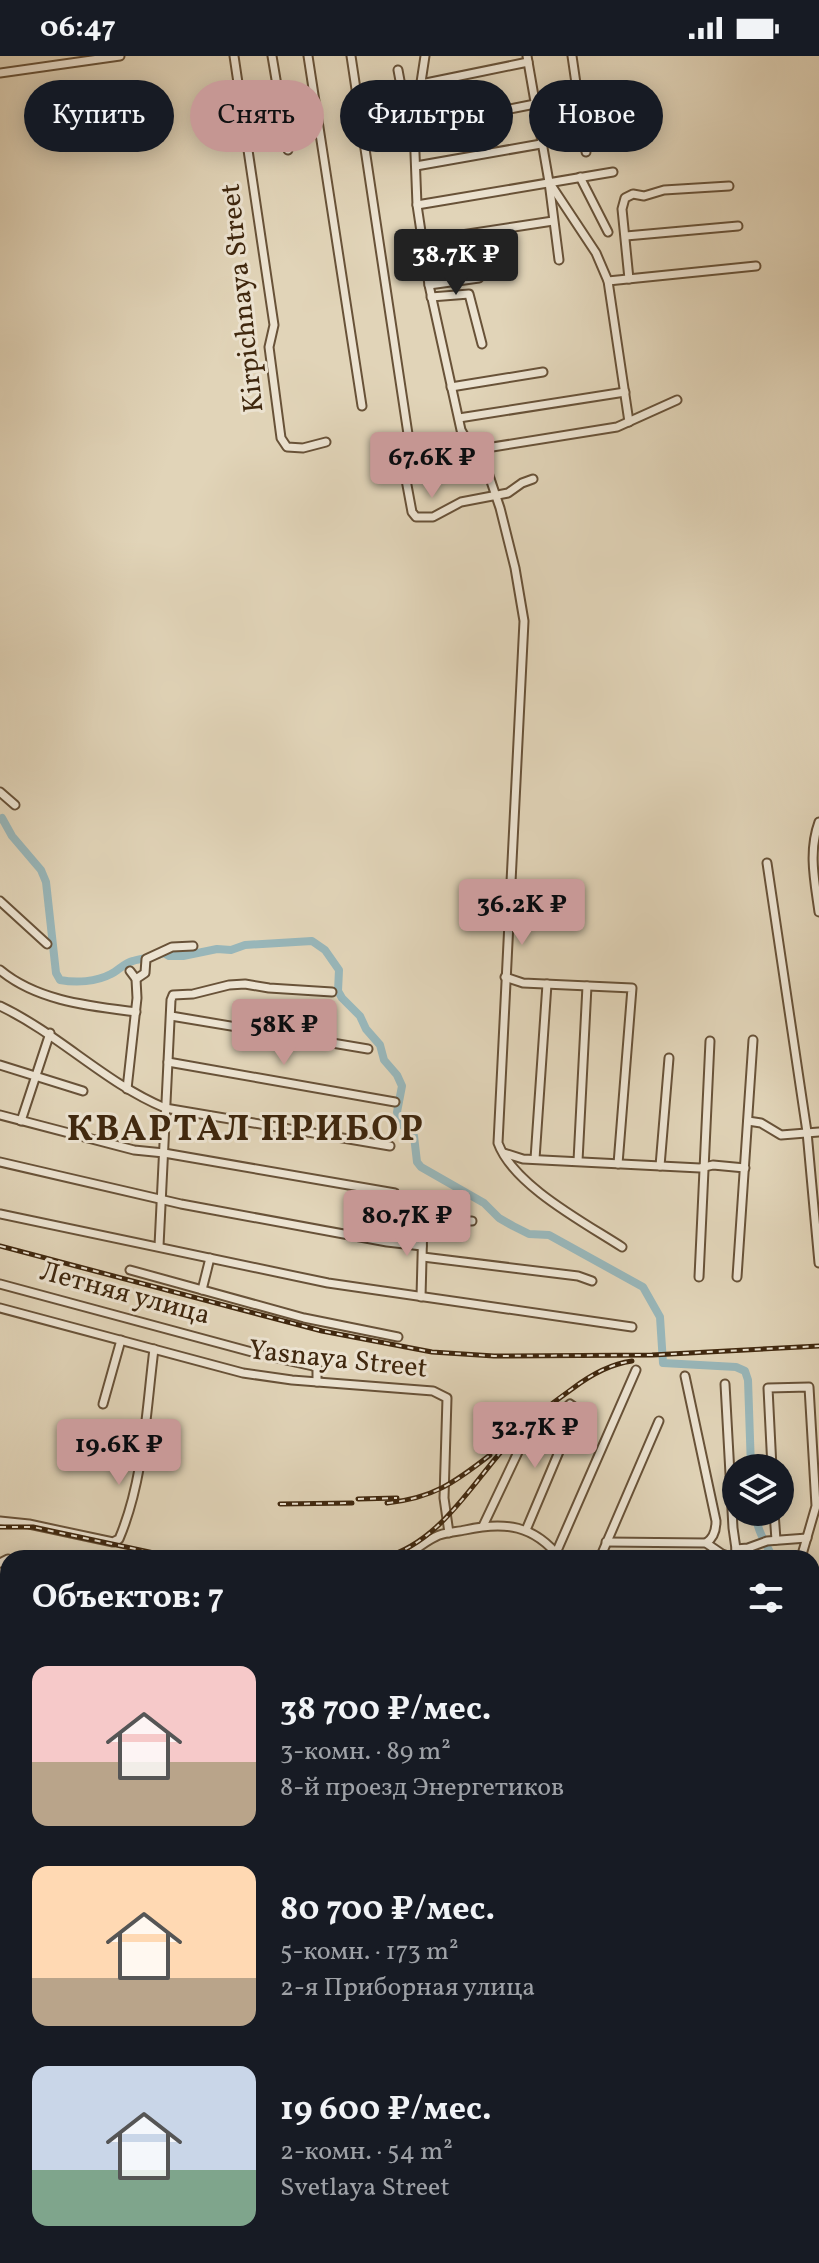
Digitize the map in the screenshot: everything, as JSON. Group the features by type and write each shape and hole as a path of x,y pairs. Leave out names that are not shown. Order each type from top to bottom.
{"street":[{"path":"0,73 120,56"},
{"name":"Kirpichnaya Street","path":"234,56 274,325 269,347 281,438 287,447 294,448 326,442"},
{"path":"272,56 276,80"},
{"path":"308,56 362,406"},
{"path":"351,56 409,444 404,469 412,512 416,517 433,517 461,502 508,493 533,479"},
{"path":"422,80 425,56"},
{"path":"572,56 576,80"},
{"path":"438,80 527,59 531,80"},
{"path":"398,70 400,80"},
{"path":"416,166 529,146"},
{"path":"415,152 422,241 451,387 461,430 480,449 495,495 515,568 524,621 498,1143 525,1179 560,1207 622,1247"},
{"path":"543,152 559,260"},
{"path":"417,205 613,172"},
{"path":"580,177 608,232"},
{"path":"549,182 596,253 608,281 629,422"},
{"path":"629,279 623,203 628,195 644,196 664,190 729,186"},
{"path":"422,241 553,221"},
{"path":"626,236 738,226"},
{"path":"608,281 756,266"},
{"path":"429,285 479,278"},
{"path":"431,297 469,294 482,344"},
{"path":"451,387 543,372"},
{"path":"459,418 625,392"},
{"path":"480,449 617,427 677,400"},
{"path":"0,792 15,805"},
{"path":"819,822 813,839 819,912"},
{"path":"767,863 807,1133 819,1263"},
{"path":"2,907 47,944"},
{"path":"136,979 145,973 146,959 172,947 193,946"},
{"path":"0,970 29,989 74,1003 136,1012"},
{"path":"127,1089 136,1012 136,979 130,971"},
{"path":"505,977 523,983 632,988 618,1164"},
{"path":"159,1246 173,995 245,984 332,992"},
{"path":"535,1159 547,984"},
{"path":"578,1161 587,986"},
{"path":"0,1006 32,1021 127,1089 165,1108 390,1146"},
{"path":"171,1016 368,1049"},
{"path":"21,1121 50,1033"},
{"path":"737,1277 753,1040"},
{"path":"699,1277 710,1041"},
{"path":"660,1166 669,1058"},
{"path":"168,1062 395,1102"},
{"path":"0,1065 83,1091"},
{"path":"0,1115 134,1150 395,1193 404,1218 472,1221"},
{"path":"748,1121 761,1123 781,1135 819,1132"},
{"path":"502,1152 514,1157 535,1159 745,1168"},
{"path":"0,1162 162,1199 422,1246"},
{"path":"0,1214 286,1275 632,1327"},
{"path":"421,1297 423,1221"},
{"path":"423,1257 578,1276 592,1281"},
{"path":"202,1290 210,1258"},
{"path":"130,1270 304,1318 398,1337"},
{"name":"Летняя улица","path":"0,1284 313,1366 317,1368 317,1382"},
{"name":"Yasnaya Street","path":"0,1308 243,1373 433,1391 447,1398 444,1498 449,1533"},
{"path":"103,1404 121,1340"},
{"path":"0,1521 113,1542 119,1539 138,1475 154,1349"},
{"path":"561,1550 636,1370"},
{"path":"606,1542 706,1543 714,1535 716,1521 685,1376"},
{"path":"725,1384 736,1549 807,1538"},
{"path":"771,1454 768,1388 809,1387 816,1506 803,1550"},
{"path":"526,1530 577,1409 570,1404 568,1406"},
{"path":"603,1550 659,1421"},
{"path":"483,1526 528,1431"},
{"path":"415,1550 437,1535 483,1526 508,1525 526,1530 551,1550"},
{"path":"768,1542 771,1526"},
{"path":"706,1543 716,1550"}],"waterway":[{"path":"0,819 41,870 46,882 56,973 60,980 79,982 99,979 130,962 164,953 183,956 217,949 231,950 245,945 312,941 325,950 339,970 338,991 380,1045 384,1060 402,1086 397,1112 401,1124 414,1136 417,1162 421,1167 484,1203 499,1218 513,1226 529,1234 549,1235 643,1287 660,1317 663,1363 736,1367 745,1371 751,1454"},
{"path":"758,1526 769,1550"}],"railway":[{"path":"0,1246 322,1331 432,1352 494,1356 652,1355 819,1346"},
{"path":"403,1550 438,1526 507,1445 546,1408 593,1375 632,1361"},
{"path":"387,1503 442,1488 490,1455"},
{"path":"358,1499 397,1498"},
{"path":"280,1504 352,1503"},
{"path":"0,1527 33,1527 140,1550"}],"district":[{"name":"КВАРТАЛ ПРИБОР","path":"246,1131"}]}
